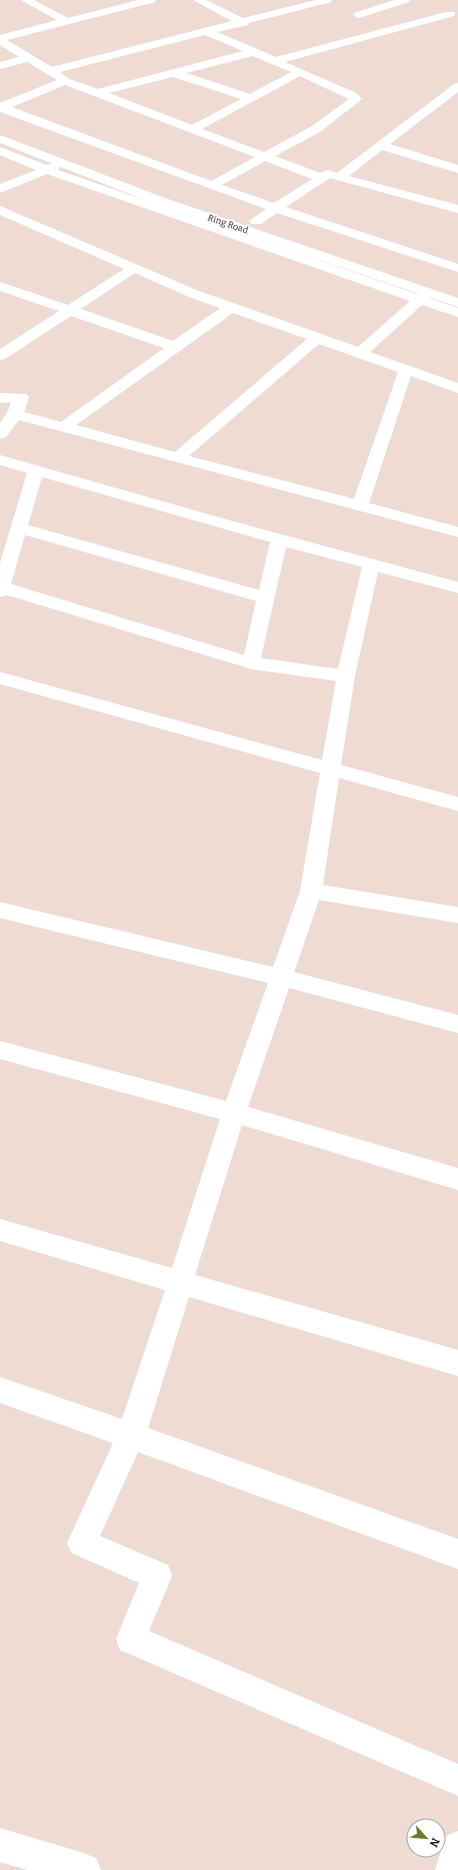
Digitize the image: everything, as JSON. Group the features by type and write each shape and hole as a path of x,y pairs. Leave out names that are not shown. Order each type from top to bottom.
{"main road":[{"path":"26,0 67,21"},
{"path":"0,39 151,0"},
{"path":"198,0 244,22"},
{"path":"52,71 208,32 307,2 327,0"},
{"path":"358,15 405,0"},
{"path":"275,61 450,14"},
{"path":"208,32 352,95 356,99 316,129 212,185"},
{"path":"0,39 27,58 52,71 66,82 322,178"},
{"path":"97,93 254,52"},
{"path":"0,66 27,58"},
{"path":"193,129 300,72"},
{"path":"173,73 251,98"},
{"path":"0,108 66,82"},
{"path":"339,177 458,86"},
{"path":"0,108 275,208 386,246 458,268"},
{"name":"Ring Road","path":"0,126 98,165 365,258"},
{"name":"Ring Road","path":"0,139 160,201 423,296 458,303"},
{"path":"380,145 458,169"},
{"path":"0,151 47,170 423,296 458,313"},
{"path":"440,163 452,155"},
{"path":"0,189 62,164"},
{"path":"256,221 328,174 458,209"},
{"path":"0,210 194,294 458,388"},
{"path":"0,356 134,268"},
{"path":"0,286 175,347"},
{"path":"360,353 423,296"},
{"path":"64,427 230,307"},
{"path":"178,457 317,338"},
{"path":"360,506 406,369"},
{"path":"0,382 21,397"},
{"path":"0,398 21,397"},
{"path":"0,434 15,414 21,397"},
{"path":"15,414 458,532"},
{"path":"0,460 279,540 458,588"},
{"path":"36,470 1,589 251,663 346,676"},
{"path":"19,528 266,598"},
{"path":"251,663 279,540"},
{"path":"371,564 346,676 311,891 234,1113 131,1436 82,1543 157,1576 131,1639 458,1780"},
{"path":"0,678 458,804"},
{"path":"311,891 458,915"},
{"path":"0,910 282,978 458,1024"},
{"path":"0,1050 234,1113 458,1179"},
{"path":"0,1230 458,1362"},
{"path":"0,1390 458,1554"},
{"path":"0,1845 84,1870"},
{"path":"452,1870 458,1848"}]}
